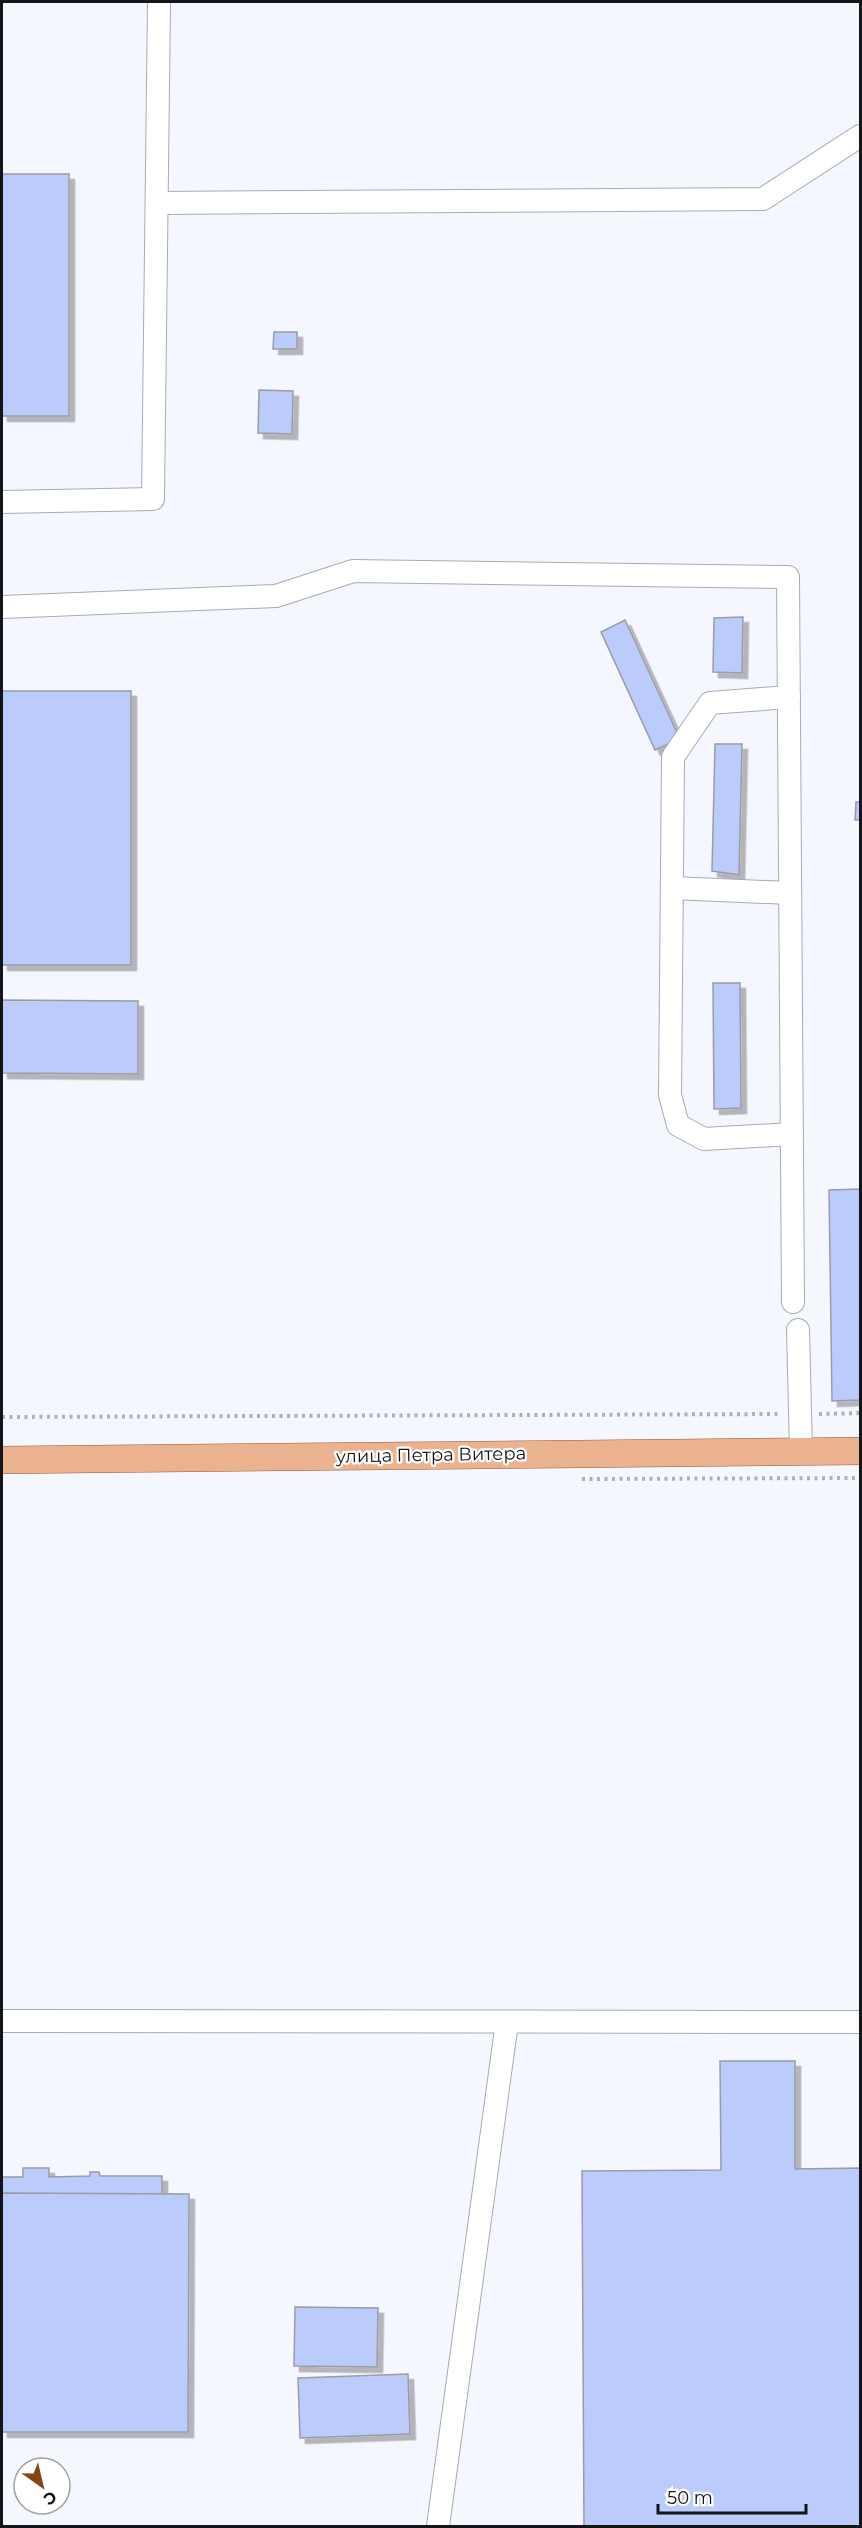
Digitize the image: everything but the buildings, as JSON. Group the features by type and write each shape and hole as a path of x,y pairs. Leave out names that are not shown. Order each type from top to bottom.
{"main road":[{"name":"улица Петра Витера","path":"2,1460 861,1451"}],"lane":[{"path":"2,502 153,499 159,2"},
{"path":"157,203 763,199 861,136"},
{"path":"2,607 276,596 353,571 788,576 793,1302"},
{"path":"789,697 710,703 673,757 670,1095 678,1125 704,1139 792,1134"},
{"path":"672,888 790,893"},
{"path":"798,1330 801,1451"},
{"path":"2,2021 861,2022"},
{"path":"438,2526 507,2022"}],"path":[{"path":"2,1417 861,1413"}]}
